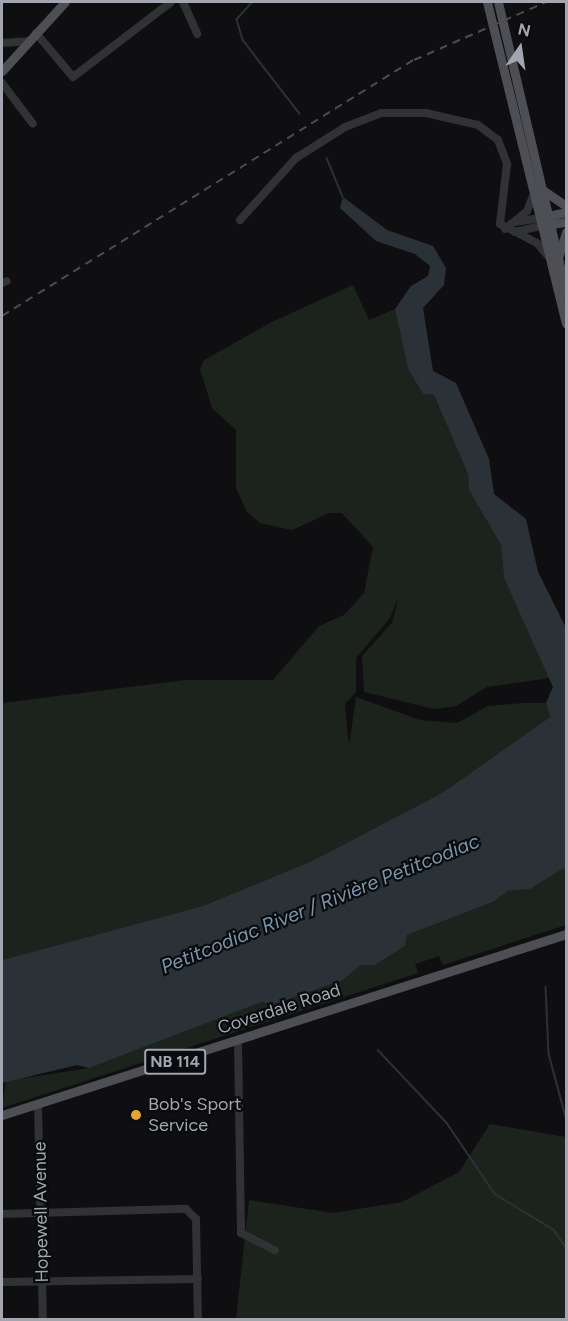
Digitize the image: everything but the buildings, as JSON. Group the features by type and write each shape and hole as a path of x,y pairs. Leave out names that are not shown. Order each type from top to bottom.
{"main road":[{"path":"2,71 65,2"},
{"path":"487,2 539,191 567,206"},
{"path":"498,2 567,322"},
{"path":"544,218 567,212"},
{"path":"544,218 567,222"},
{"path":"567,232 554,258 567,293"},
{"name":"Coverdale Road","path":"2,1115 567,934"}],"street":[{"path":"36,33 73,77 171,2"},
{"path":"183,2 197,33"},
{"path":"2,43 28,41"},
{"path":"2,83 33,124"},
{"path":"240,220 308,149 368,116 411,111 478,125 498,140 507,164 499,217 514,232 537,243 554,258"},
{"path":"508,226 526,211 539,191"},
{"path":"508,226 544,218"},
{"path":"514,232 544,218"},
{"path":"238,1040 241,1233 275,1250"},
{"name":"Hopewell Avenue","path":"38,1104 43,1320"},
{"path":"2,1214 186,1209 196,1219 198,1320"},
{"path":"2,1282 198,1279"}],"shaded area":[{"path":"353,285 369,320 395,309 408,369 423,394 434,395 468,474 469,490 501,545 504,578 550,678 487,687 456,706 434,709 364,692 362,656 392,623 399,595 390,618 356,658 356,692 345,704 349,746 356,697 420,720 457,723 488,706 523,703 546,703 550,717 442,793 312,861 203,906 2,960 2,703 185,680 273,680 319,626 344,615 364,593 373,547 342,513 329,513 292,530 260,523 247,512 236,488 236,430 212,408 200,369 204,360 272,322"},
{"path":"566,867 566,925 443,965 439,956 415,964 418,973 2,1108 6,1081 89,1068 262,1002 272,1005 343,980 361,965 375,965 405,946 407,935 493,902 508,891 530,889"},
{"path":"490,1124 566,1137 566,1319 236,1319 249,1200 333,1213 402,1202 459,1172"}],"water":[{"name":"Petitcodiac River / Rivière Petitcodiac","path":"343,197 387,230 433,246 446,268 444,285 423,308 433,371 456,383 489,459 494,494 526,519 538,572 566,628 566,867 530,889 508,891 493,902 407,935 405,946 375,965 361,965 343,980 272,1005 262,1002 89,1068 77,1065 2,1083 2,960 203,906 312,861 442,793 550,717 546,703 553,687 504,578 501,545 469,490 468,474 434,395 423,394 408,369 395,309 411,286 428,276 430,266 415,254 376,241 340,208"}],"waterway":[{"path":"253,2 237,20 243,40 300,114"},
{"path":"327,158 343,197"},
{"path":"546,987 549,1054 566,1117"},
{"path":"378,1050 447,1123 495,1194 554,1230 566,1247"}],"railway":[{"path":"2,316 414,60 546,2"}],"place":[{"name":"Bob's Sport Service","path":"136,1115"}]}
